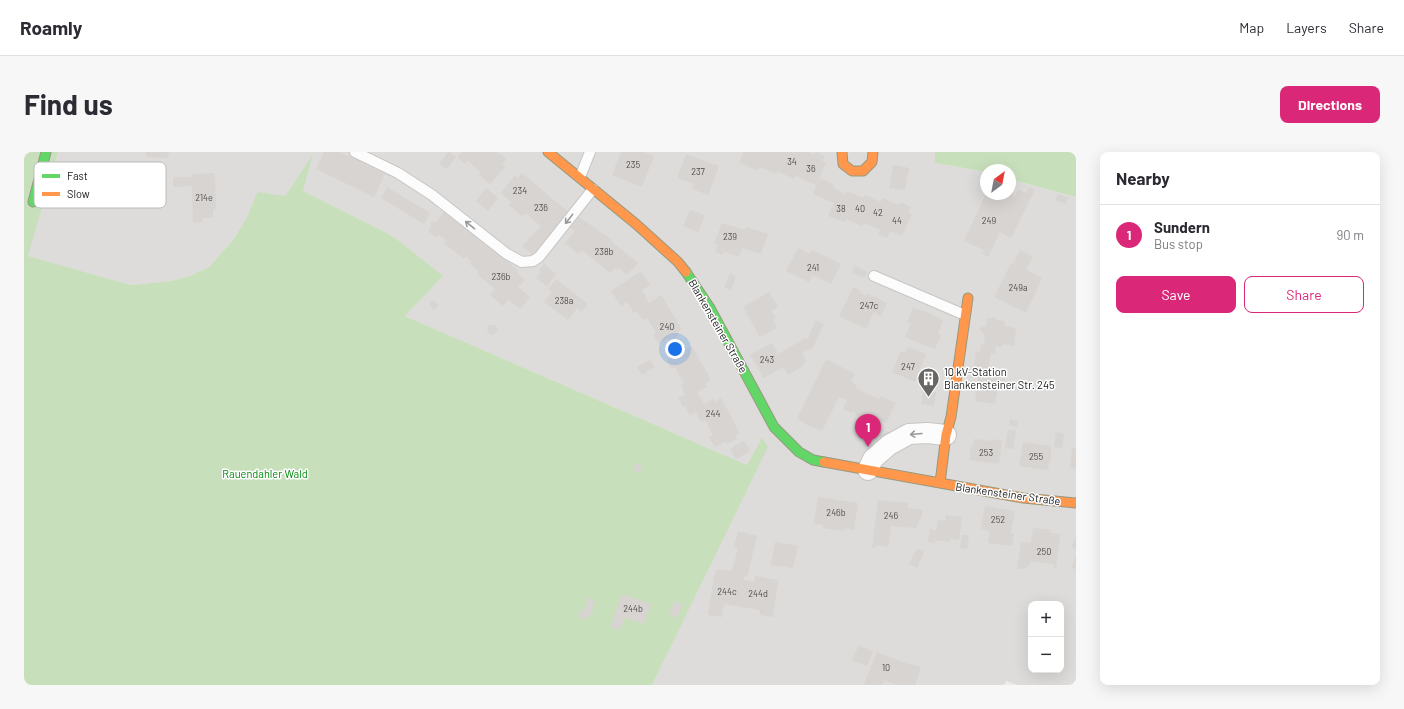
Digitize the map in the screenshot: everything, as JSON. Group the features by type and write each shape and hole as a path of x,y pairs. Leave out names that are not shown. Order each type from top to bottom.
{"street":[{"name":"Blankensteiner Straße","path":"548,152 656,241 678,262 710,308 774,427 799,452 813,460 1023,498 1076,503"},
{"path":"842,152 843,164 852,171 863,171 872,162 873,152"},
{"path":"33,202 34,196"},
{"name":"Blankensteiner Straße","path":"940,483 946,435 951,417 968,298"},
{"path":"868,470 874,459 888,445 909,434 927,433 946,435"}],"lane":[{"path":"355,152 398,173 432,195 507,254 522,262 533,261 539,257 593,189"},
{"path":"580,177 590,152"},
{"path":"874,276 966,315"}],"shaded area":[{"path":"58,152 935,152 935,163 980,171 980,200 1016,200 1016,181 1076,197 1076,685 1018,685 1006,681 1004,685 652,685 767,447 762,437 747,465 405,316 442,276 393,236 302,191 312,156 285,196 255,197 247,217 233,240 209,267 190,276 171,281 131,285 27,256 41,208 166,208 166,162 55,162"},
{"path":"843,409 875,427 854,449 843,451 823,444 826,436 829,434"}],"green space":[{"name":"Rauendahler Wald","path":"24,152 58,152 55,162 34,162 34,208 42,208 28,256 131,285 171,281 190,276 209,267 233,240 247,217 258,192 285,196 313,154 303,191 393,236 443,276 405,316 747,465 762,437 768,447 652,685 24,685"},
{"path":"935,152 1076,152 1076,197 1016,181 1016,164 980,164 980,171 935,163"}],"building":[{"path":"146,152 169,152 168,158 146,157"},
{"path":"324,152 340,152 350,157 351,155 385,174 374,197 316,169"},
{"path":"448,152 456,157 447,169 439,164"},
{"path":"462,152 497,152 506,159 502,165 505,167 490,184 479,175 481,172 468,161 465,164 457,157"},
{"path":"621,152 643,152 654,156 642,187 612,175"},
{"path":"744,152 808,152 814,155 816,152 825,156 822,161 826,163 816,185 796,176 794,179 777,171 776,174 760,167 758,171 739,162"},
{"path":"686,154 719,166 708,195 692,189 694,184 677,178"},
{"path":"893,165 909,168 905,190 889,188"},
{"path":"215,173 216,209 213,209 213,218 203,218 203,222 193,223 192,186 173,187 173,177 192,177 192,174"},
{"path":"522,173 568,212 533,255 522,246 541,226 525,213 522,216 509,205 511,202 501,193 515,175 518,178"},
{"path":"820,178 834,185 833,188 846,194 847,191 863,198 865,195 881,202 882,198 899,205 901,202 911,207 908,213 912,214 902,236 890,231 887,238 878,234 880,230 864,223 862,226 846,219 845,222 828,216 834,203 813,194"},
{"path":"387,187 430,213 424,224 381,198"},
{"path":"1029,187 1035,190 1011,238 1000,232 988,257 982,254 984,250 964,241 983,200 1016,200 1018,190 1026,193"},
{"path":"486,188 498,198 488,211 476,201"},
{"path":"1058,194 1068,197 1066,204 1055,200"},
{"path":"690,210 705,215 698,232 683,226"},
{"path":"444,212 463,227 465,226 475,235 474,236 494,252 496,251 518,271 517,273 525,280 518,287 530,297 520,309 508,299 503,306 490,295 495,289 477,274 479,272 470,264 472,262 466,256 464,259 444,243 446,240 439,235 436,237 428,231 432,226 430,224 433,221 435,223"},
{"path":"578,216 612,240 611,241 638,263 627,275 618,267 617,270 615,268 610,273 582,250 578,254 565,243 575,231 569,226"},
{"path":"722,223 745,230 746,227 768,234 761,254 742,248 739,257 724,251 723,255 715,252 718,245 714,244"},
{"path":"798,248 810,254 812,250 841,264 831,284 813,275 809,282 786,271"},
{"path":"1020,250 1033,257 1026,270 1042,278 1026,313 994,297 1011,263 1013,264"},
{"path":"544,264 556,274 547,286 536,278 541,272 539,270"},
{"path":"855,266 867,272 864,278 852,273"},
{"path":"641,271 650,285 642,290 649,303 661,295 682,329 678,332 679,335 670,341 668,338 659,344 653,334 656,332 647,318 643,320 637,311 634,313 627,302 621,306 611,291"},
{"path":"730,273 736,276 731,290 724,287"},
{"path":"556,279 588,304 581,312 577,308 568,320 544,302 552,292 548,289"},
{"path":"853,287 860,290 859,292 866,296 867,293 887,303 881,316 874,312 866,329 839,316"},
{"path":"769,292 778,307 771,311 776,318 773,320 777,328 760,337 743,307"},
{"path":"433,300 438,305 434,310 429,304"},
{"path":"913,308 924,311 943,320 938,334 941,335 935,349 905,337 911,323 907,322"},
{"path":"994,316 997,320 1005,321 1004,326 1016,328 1014,346 1002,344 1001,347 996,346 995,354 991,353 988,368 1006,371 1004,384 999,383 995,404 975,401 978,377 975,377 976,368 974,368 976,351 980,352 981,344 984,344 985,334 979,329 986,326 987,318 991,319"},
{"path":"816,320 824,324 812,349 811,348 802,353 806,360 803,366 788,375 783,367 764,378 750,355 772,343 778,354 806,338 807,340"},
{"path":"489,325 495,325 498,330 495,334 490,335 487,330"},
{"path":"685,346 687,349 692,346 711,380 705,384 707,387 697,392 704,404 713,399 714,402 721,398 740,433 736,435 737,439 727,444 726,441 715,447 709,437 713,435 705,420 701,422 696,412 690,415 678,398 685,395 681,385 684,384 675,367 671,369 667,360 678,354 676,351"},
{"path":"908,347 926,354 915,382 892,372 901,351 905,353"},
{"path":"826,359 855,374 851,382 857,385 855,388 879,399 880,396 896,403 886,423 880,421 877,426 855,415 856,413 853,411 852,413 843,409 847,400 839,397 822,431 797,419"},
{"path":"650,360 654,367 642,375 637,367"},
{"name":"10 kV-Station Blankensteiner Str. 245","path":"923,390 936,392 934,406 921,404"},
{"path":"1010,419 1018,421 1017,427 1009,425"},
{"path":"1008,430 1016,431 1013,449 1005,448"},
{"path":"888,431 890,434 881,439 880,436"},
{"path":"1056,432 1064,434 1062,448 1054,447"},
{"path":"974,439 992,441 993,439 1002,441 999,464 969,460 971,445 973,445"},
{"path":"744,441 750,451 736,459 730,449"},
{"path":"1023,442 1051,446 1051,461 1049,461 1048,470 1019,466"},
{"path":"1072,448 1076,449 1076,469 1070,468"},
{"path":"637,463 642,466 638,473 633,470"},
{"path":"818,497 858,503 854,530 845,528 844,531 823,528 823,525 814,524"},
{"path":"878,500 908,503 908,508 923,510 916,528 891,526 888,547 876,545 875,548 872,547"},
{"path":"985,506 1015,511 1011,533 1014,534 1012,546 988,543 990,531 981,529"},
{"path":"946,515 962,517 959,540 950,538 950,542 935,540 935,543 928,542 930,529 936,531 938,520 945,521"},
{"path":"1033,528 1051,530 1050,533 1060,534 1056,568 1054,568 1054,564 1030,561 1030,565 1026,568 1017,569 1021,542 1031,543"},
{"path":"738,531 757,536 747,577 744,576 743,580 754,582 755,576 778,580 773,617 760,615 760,610 724,604 722,617 708,615 714,576 717,569 732,571 738,548 734,547"},
{"path":"962,535 969,535 967,549 960,548"},
{"path":"1076,537 1076,550 1071,547"},
{"path":"775,542 798,546 793,568 771,565"},
{"path":"917,548 924,552 917,568 909,564"},
{"path":"1076,556 1076,570 1071,567"},
{"path":"622,594 651,604 644,624 625,618 620,630 610,627"},
{"path":"588,598 595,600 592,609 594,610 585,621 578,615 586,607"},
{"path":"675,601 683,605 676,618 669,614"},
{"path":"859,645 873,652 867,666 852,660"},
{"path":"877,652 905,663 906,660 907,663 921,667 915,685 896,685 885,680 882,685 864,684"}],"traffic: fast":[{"path":"43,162 46,152"},
{"path":"686,272 710,308 774,427 799,452 813,460 824,462"}],"traffic: slow":[{"path":"548,152 636,224 678,262 686,272"},
{"path":"842,152 843,164 852,171 863,171 872,162 873,152"},
{"path":"940,483 946,435 951,417 968,298"},
{"path":"824,462 1023,498 1076,503"}],"place":[{"name":"10 kV-Station Blankensteiner Str. 245","path":"929,398"},
{"name":"Sundern","path":"868,447"}]}
